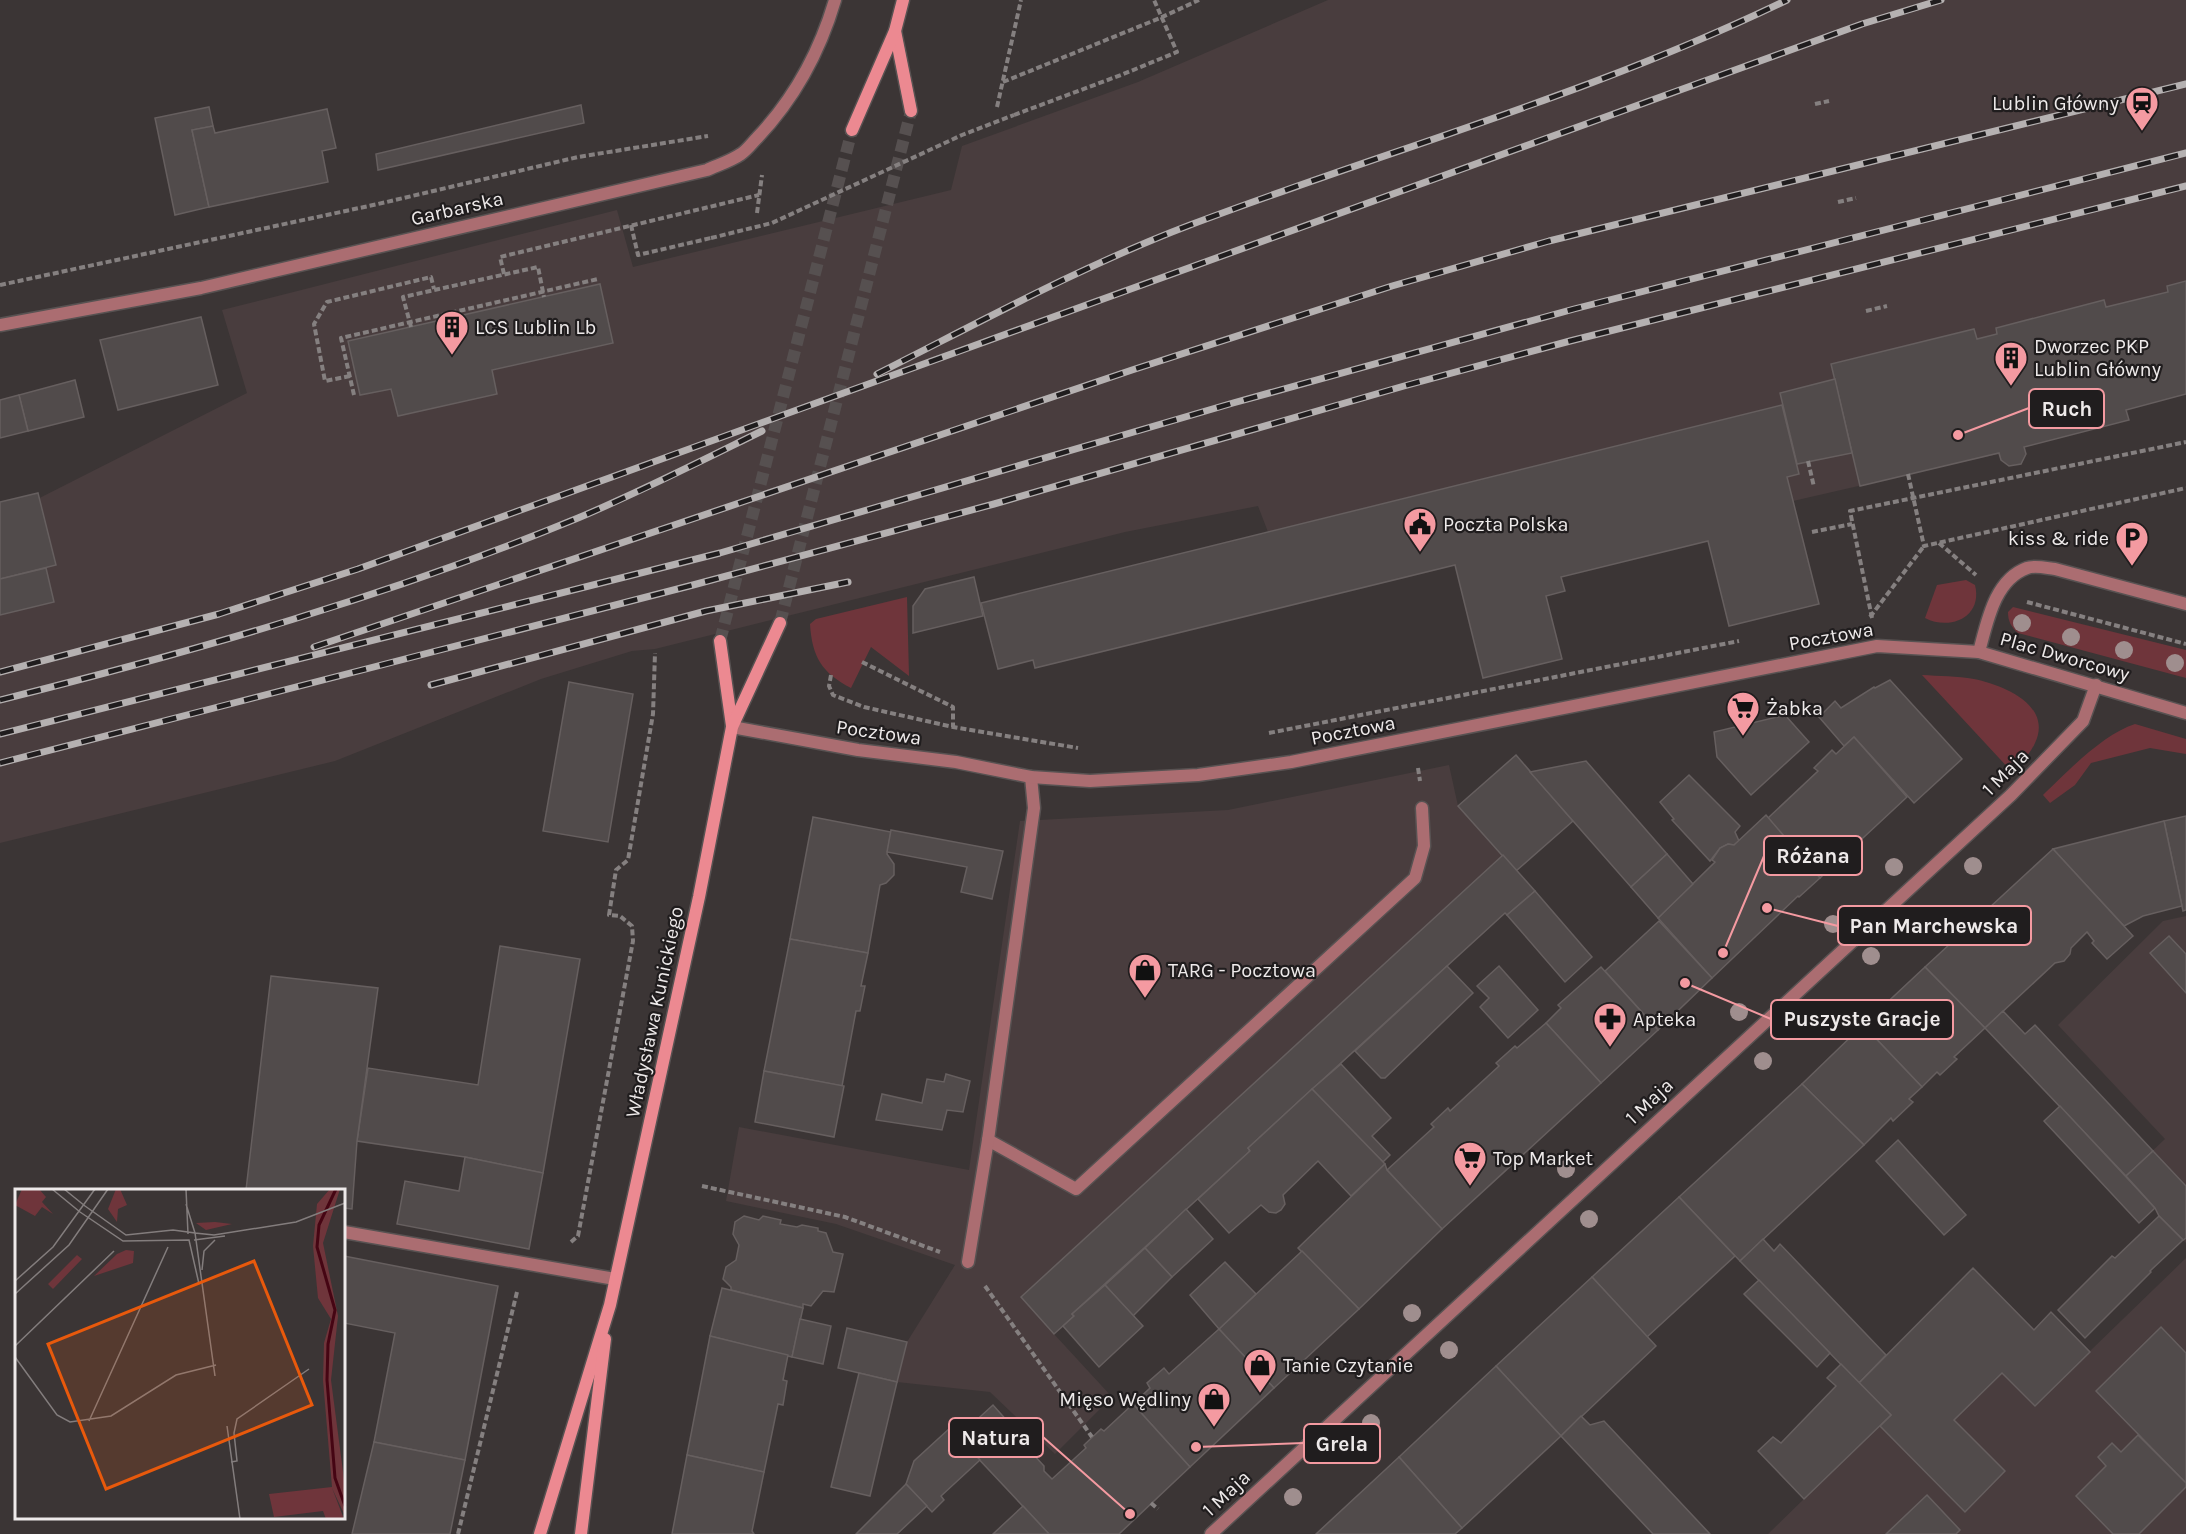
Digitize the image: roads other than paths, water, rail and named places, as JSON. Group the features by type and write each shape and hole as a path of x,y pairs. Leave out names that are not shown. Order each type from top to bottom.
{"main road":[{"path":"852,130 895,31 903,0"},
{"path":"895,31 911,111"},
{"name":"Władysława Kunickiego","path":"581,1534 610,1305 699,897 732,727 780,623"},
{"name":"Władysława Kunickiego","path":"720,641 732,727"},
{"name":"Władysława Kunickiego","path":"540,1534 610,1305"}],"street":[{"name":"Garbarska","path":"0,325 201,288 707,170 741,154 767,128 809,66 835,0"},
{"name":"Plac Dworcowy","path":"2186,604 2055,569 2034,567 2025,569 1998,593 1979,652 2186,713"},
{"name":"Pocztowa","path":"732,727 858,750 956,762 1031,777 1090,781 1136,780 1198,775 1291,762 1877,646 1979,652"},
{"name":"1 Maja","path":"1211,1534 2011,795 2083,721 2096,685"},
{"path":"968,1262 1034,808 1031,777"},
{"path":"987,1140 1076,1189 1415,878 1424,846 1422,808"},
{"path":"345,1232 615,1279"}],"tunnel":[{"path":"780,623 911,111"},
{"path":"720,641 852,130"}],"railway":[{"path":"877,374 1032,295 1150,241 1641,64 1787,0"},
{"path":"0,672 219,614 358,569 1862,24 1941,0"},
{"path":"314,647 1132,370 1392,286 1549,241 2186,84"},
{"path":"0,734 720,553 1233,403 1574,309 2186,153"},
{"path":"0,763 693,585 994,504 1404,386 1570,341 2186,186"},
{"path":"0,700 147,662 292,620 436,572 578,518 762,431"},
{"path":"431,685 706,611 848,582"}],"place":[{"name":"Lublin Główny","path":"2142,132"},
{"name":"LCS Lublin Lb","path":"452,356"},
{"name":"Dworzec PKP Lublin Główny","path":"2011,387"},
{"name":"Ruch","path":"1958,435"},
{"name":"Poczta Polska","path":"1420,553"},
{"name":"kiss & ride","path":"2132,567"},
{"name":"Żabka","path":"1743,737"},
{"name":"Pan Marchewska","path":"1767,908"},
{"name":"Różana","path":"1723,953"},
{"name":"Puszyste Gracje","path":"1685,983"},
{"name":"TARG - Pocztowa","path":"1145,999"},
{"name":"Apteka","path":"1610,1048"},
{"name":"Top Market","path":"1470,1187"},
{"name":"Tanie Czytanie","path":"1260,1394"},
{"name":"Mięso Wędliny","path":"1214,1428"},
{"name":"Grela","path":"1196,1447"},
{"name":"Natura","path":"1130,1514"}]}
